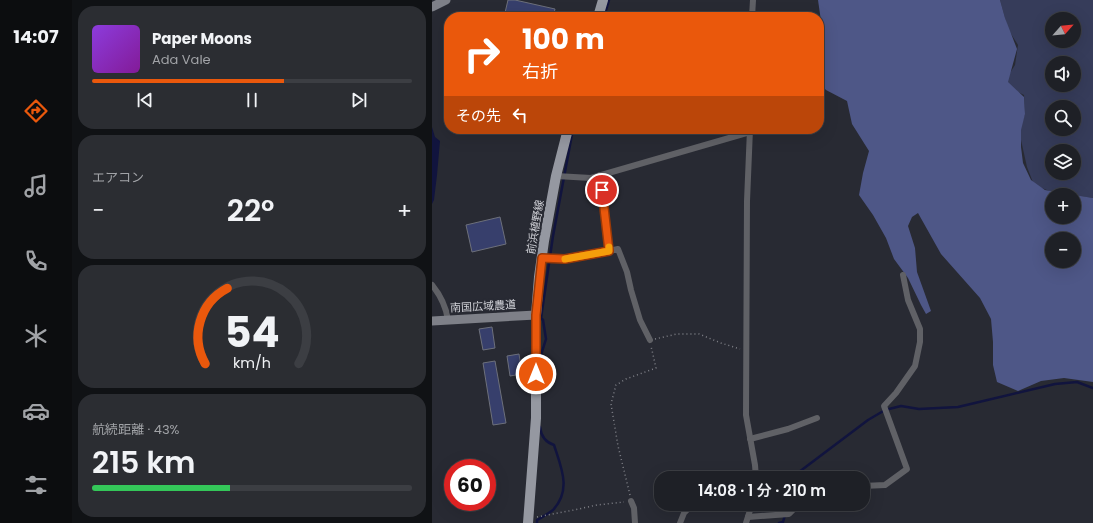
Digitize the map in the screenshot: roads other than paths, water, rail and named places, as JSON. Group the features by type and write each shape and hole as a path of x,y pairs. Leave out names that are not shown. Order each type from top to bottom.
{"main road":[{"path":"599,12 603,0"},
{"name":"前浜植野線","path":"528,521 536,418 536,315 542,258 556,176 567,134"}],"street":[{"path":"432,7 446,0"},
{"path":"752,12 753,0"},
{"path":"556,176 591,178 737,134"},
{"path":"750,134 747,201 746,415 755,471"},
{"path":"600,175 609,251"},
{"path":"542,258 565,259 618,249 627,272 640,320 650,340"},
{"path":"870,486 885,485 907,470 884,406 896,393 915,366 920,342 920,329 908,300 903,275"},
{"path":"432,285 444,303 448,320"},
{"name":"南国広域農道","path":"432,321 536,315"},
{"path":"750,439 788,429 817,418"},
{"path":"631,501 634,508 635,523"},
{"path":"680,523 686,511"},
{"path":"747,520 789,514 792,511"}],"waterway":[{"path":"605,12 609,0"},
{"path":"541,368 541,355 546,339 543,320 541,318 553,236 572,134"},
{"path":"800,471 868,420 885,410 901,406 919,409 958,407 1055,384 1077,382 1093,388"},
{"path":"537,523 537,520 553,510 559,502 564,486 562,470 554,445 544,438 540,427"},
{"path":"779,523 783,522 785,511"}]}
